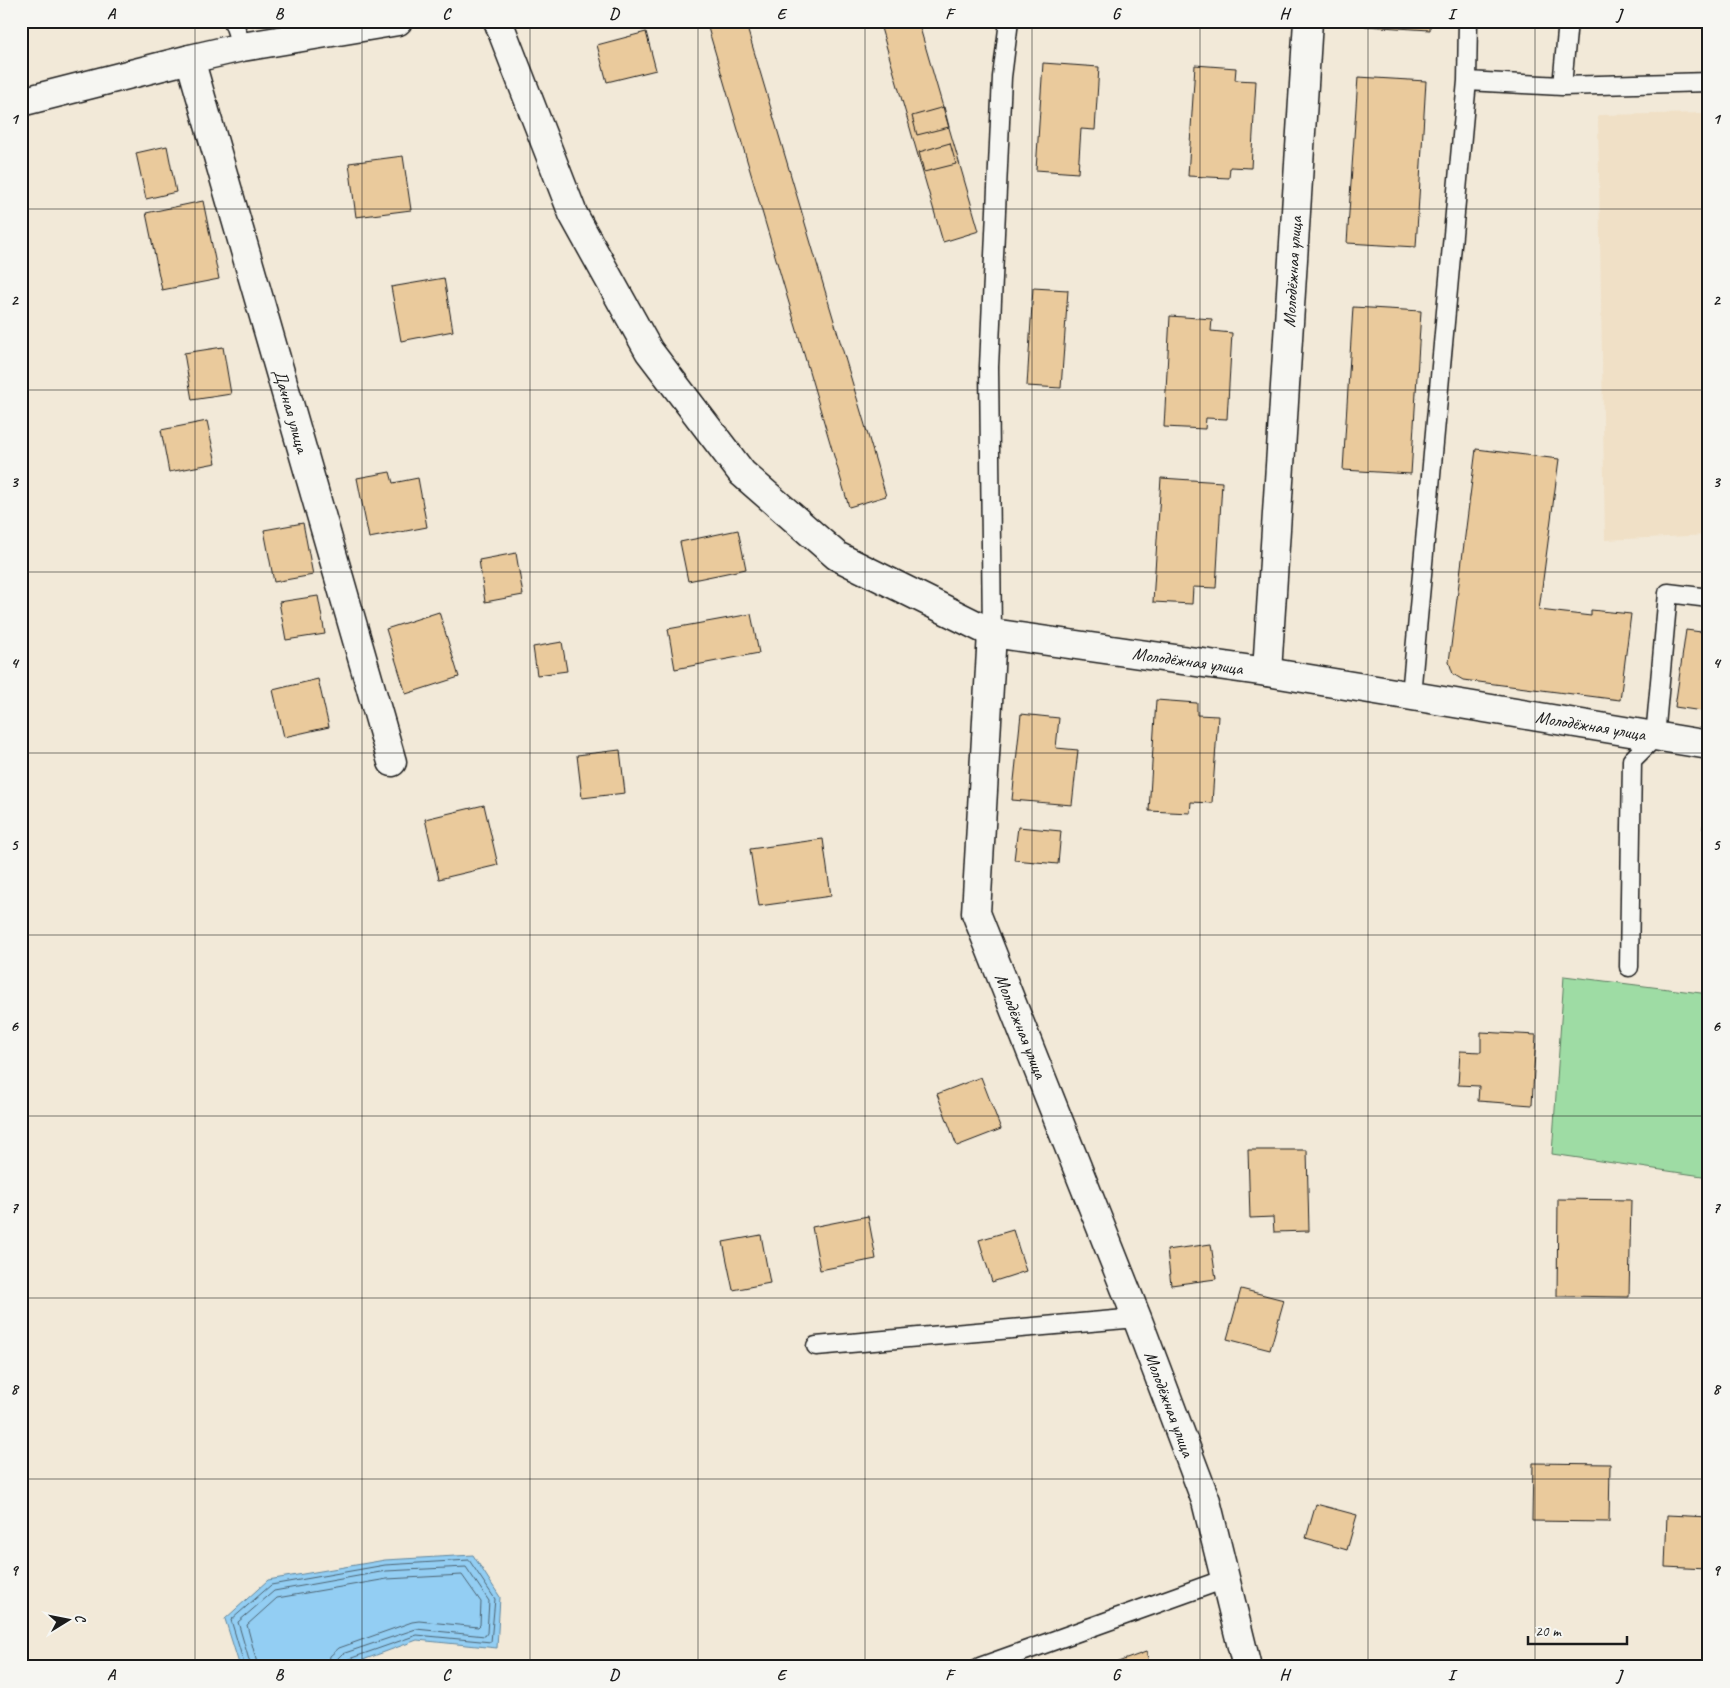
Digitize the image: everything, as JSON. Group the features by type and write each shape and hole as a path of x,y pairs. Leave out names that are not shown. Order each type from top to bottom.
{"street":[{"path":"21,102 190,58 398,21"},
{"path":"498,21 573,214 649,351 742,473 837,556 992,633"},
{"name":"Молодёжная улица","path":"1267,672 1308,21"},
{"name":"Дачная улица","path":"190,58 392,762"},
{"name":"Молодёжная улица","path":"1247,1667 1206,1501 1137,1318 976,913 992,633 1267,672 1709,745"}],"lane":[{"path":"233,21 242,48"},
{"path":"992,633 989,367 1002,77 1009,21"},
{"path":"1411,695 1467,81 1468,21"},
{"path":"1562,86 1568,21"},
{"path":"1467,81 1562,86 1709,82"},
{"path":"1628,967 1632,760 1655,737 1668,593 1709,598"},
{"path":"816,1346 1137,1318"},
{"path":"980,1667 1224,1579"}],"shaded area":[{"path":"1709,113 1709,535 1605,540 1598,115"}],"green space":[{"path":"1564,976 1709,994 1709,1177 1552,1154"}],"water":[{"path":"473,1555 500,1597 497,1648 417,1640 344,1667 240,1667 225,1619 268,1580 385,1560"}],"building":[{"path":"706,21 745,21 886,496 849,507"},
{"path":"879,21 918,21 979,231 943,242"},
{"path":"1365,21 1430,21 1430,30 1365,26"},
{"path":"646,32 656,70 607,82 597,45"},
{"path":"1043,63 1099,67 1095,130 1081,129 1078,173 1036,170"},
{"path":"1195,65 1236,68 1235,80 1256,81 1251,168 1230,167 1229,178 1188,176"},
{"path":"1358,77 1426,81 1416,247 1347,243"},
{"path":"944,107 949,127 917,135 912,116"},
{"path":"950,143 956,164 924,172 919,152"},
{"path":"167,146 176,192 146,199 136,153"},
{"path":"403,156 411,210 356,217 349,163"},
{"path":"203,201 219,279 162,290 146,213"},
{"path":"1704,215 1709,215 1709,474"},
{"path":"444,278 453,331 401,341 391,287"},
{"path":"1033,288 1068,290 1061,388 1027,386"},
{"path":"1353,307 1421,311 1411,474 1343,470"},
{"path":"1170,316 1212,319 1211,331 1232,333 1227,419 1206,418 1205,429 1164,427"},
{"path":"223,347 231,394 192,400 184,353"},
{"path":"207,421 216,463 169,472 161,430"},
{"path":"1476,449 1559,459 1539,610 1591,616 1591,610 1631,614 1620,700 1463,680 1453,674 1449,662"},
{"path":"390,472 393,483 418,478 427,527 369,538 357,478"},
{"path":"1161,478 1222,482 1216,588 1193,587 1192,604 1153,602"},
{"path":"303,523 313,575 274,582 264,530"},
{"path":"738,530 746,569 688,581 680,542"},
{"path":"516,553 523,595 485,602 479,560"},
{"path":"318,596 325,634 286,640 279,602"},
{"path":"439,612 459,677 406,694 386,629"},
{"path":"751,614 759,653 675,669 668,629"},
{"path":"1702,623 1709,624 1709,712 1675,707 1686,630 1701,632"},
{"path":"562,642 567,671 537,675 533,647"},
{"path":"318,679 329,727 284,737 273,690"},
{"path":"1156,700 1197,703 1197,715 1218,716 1212,803 1191,802 1190,813 1149,811"},
{"path":"1021,714 1059,718 1056,748 1078,750 1072,805 1012,800"},
{"path":"620,750 625,793 582,798 577,755"},
{"path":"1709,771 1709,830 1703,829"},
{"path":"484,805 498,865 439,879 425,819"},
{"path":"1018,827 1061,831 1058,864 1014,860"},
{"path":"823,839 831,896 759,906 750,849"},
{"path":"1481,1032 1536,1035 1532,1105 1478,1101 1479,1086 1458,1085 1460,1051 1481,1052"},
{"path":"981,1077 1001,1129 957,1146 937,1094"},
{"path":"1248,1150 1307,1150 1309,1231 1274,1232 1273,1217 1250,1218"},
{"path":"1558,1199 1631,1200 1629,1297 1557,1296"},
{"path":"868,1216 876,1259 820,1270 812,1227"},
{"path":"1013,1230 1026,1271 992,1282 979,1240"},
{"path":"761,1235 770,1283 733,1290 723,1242"},
{"path":"1211,1244 1216,1279 1171,1285 1167,1250"},
{"path":"1241,1289 1284,1300 1270,1350 1227,1339"},
{"path":"1533,1463 1610,1464 1609,1522 1532,1521"},
{"path":"1316,1504 1357,1515 1347,1550 1306,1538"},
{"path":"1667,1515 1709,1517 1707,1569 1665,1567"},
{"path":"1146,1652 1151,1667 1104,1667"}]}
